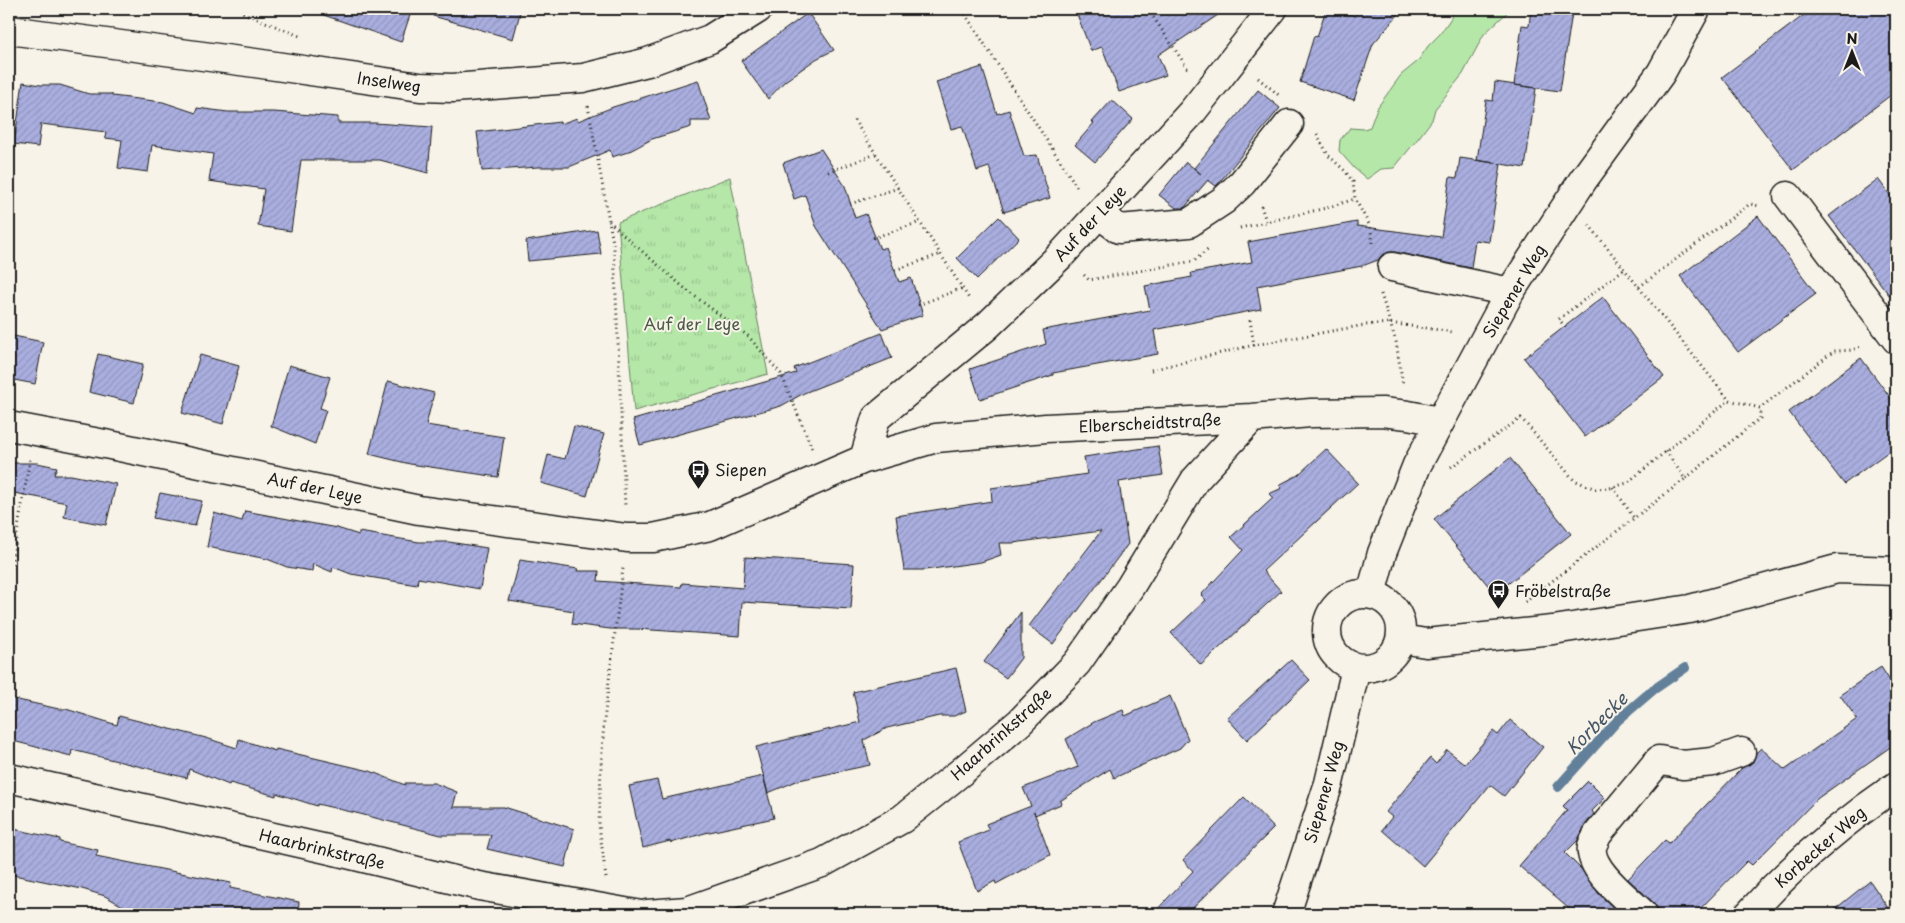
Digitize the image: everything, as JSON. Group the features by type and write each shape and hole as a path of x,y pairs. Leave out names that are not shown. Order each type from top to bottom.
{"street":[{"name":"Inselweg","path":"9,30 255,63 420,88 453,88 583,78 648,62 710,39 758,9"},
{"name":"Auf der Leye","path":"22,428 419,510 627,538 652,538 710,526 864,459 876,418 987,326 1062,254 1211,89 1273,9"},
{"name":"Siepener Weg","path":"1371,594 1382,553 1417,465 1510,292 1583,180 1661,72 1696,9"},
{"path":"1098,215 1119,229 1189,223 1224,200 1242,183 1289,124"},
{"path":"1788,196 1896,339"},
{"path":"1392,267 1510,292"},
{"name":"Elberscheidtstraße","path":"864,459 936,438 1046,428 1252,418 1311,413 1382,412 1440,421"},
{"name":"Haarbrinkstraße","path":"647,914 687,911 822,863 902,819 961,772 1020,722 1077,663 1130,587 1195,480 1252,418"},
{"path":"1401,639 1426,643 1553,630 1690,610 1837,569 1896,571"},
{"path":"1371,594 1385,600 1395,610 1401,624 1401,639 1395,653 1385,663 1371,668 1356,668 1341,661 1330,647 1326,630 1330,615 1340,602 1355,595 1371,594"},
{"name":"Siepener Weg","path":"1286,914 1329,783 1351,698 1356,668"},
{"path":"1644,914 1599,871 1593,858 1592,847 1597,835 1659,760 1683,766 1712,762 1741,752"},
{"name":"Haarbrinkstraße","path":"9,778 331,850 479,886 623,912"},
{"name":"Korbecker Weg","path":"1749,914 1773,887 1810,854 1863,809 1896,786"}],"path":[{"path":"1148,9 1193,77 1211,89"},
{"path":"965,14 1098,215"},
{"path":"583,78 614,248 627,538 604,721 599,825 623,912"},
{"path":"854,120 987,326"},
{"path":"828,172 876,154"},
{"path":"850,204 898,188"},
{"path":"1639,287 1750,204 1764,207 1788,196"},
{"path":"1236,228 1326,208 1355,199"},
{"path":"1260,201 1266,221"},
{"path":"610,220 628,239 689,292 748,336 781,374 797,415 825,476"},
{"path":"873,238 920,222"},
{"path":"1594,231 1729,400 1760,408"},
{"path":"1089,280 1194,261 1215,244"},
{"path":"895,270 941,254"},
{"path":"1565,327 1559,319 1624,269"},
{"path":"918,305 963,288"},
{"path":"1250,320 1254,345"},
{"path":"1151,370 1254,345 1389,322 1486,336"},
{"path":"1760,408 1834,351 1853,350"},
{"path":"1417,465 1446,470 1521,418 1574,480 1595,489 1613,487 1627,483 1729,400"},
{"path":"1524,602 1760,418 1760,408"},
{"path":"9,579 22,428"},
{"path":"1666,451 1685,478"},
{"path":"1613,487 1634,518"}],"green space":[{"path":"1452,9 1511,9 1484,34 1463,74 1435,109 1432,120 1394,168 1381,169 1367,179 1339,151 1340,140 1350,128 1364,129 1370,127 1377,108 1401,75 1418,61 1428,46 1440,34 1451,18"},
{"name":"Auf der Leye","path":"730,177 768,374 634,411 618,222"}],"building":[{"path":"319,9 412,9 401,42 318,13"},
{"path":"434,9 521,9 513,39 433,16"},
{"path":"1075,9 1227,9 1158,55 1166,75 1119,92 1102,47 1091,51"},
{"path":"1326,9 1334,9 1355,16 1358,9 1403,9 1373,44 1354,100 1300,82 1314,36 1317,37"},
{"path":"1531,9 1572,13 1560,91 1514,85 1522,25 1529,26"},
{"path":"1812,9 1896,9 1896,91 1793,170 1722,77"},
{"path":"808,13 834,50 816,59 785,81 768,99 741,61"},
{"path":"982,67 997,114 1009,110 1024,156 1037,155 1050,198 1004,212 989,167 977,171 962,126 951,129 936,82"},
{"path":"698,80 711,121 691,121 691,127 652,139 628,152 612,157 610,150 569,167 482,171 477,132 560,122 560,124 577,118 578,121 613,107"},
{"path":"23,82 41,85 60,85 89,94 112,94 112,96 163,102 196,113 197,108 228,112 274,112 338,117 338,123 375,123 432,127 428,173 380,160 301,160 291,231 258,226 264,189 209,181 213,154 152,145 148,172 118,168 122,140 105,138 106,132 41,124 38,147 14,144"},
{"path":"1495,82 1536,88 1525,168 1477,160 1486,100 1493,101"},
{"path":"1258,90 1280,108 1218,184 1216,186 1208,180 1184,208 1176,208 1159,195 1186,162 1201,174 1194,168"},
{"path":"1112,100 1133,119 1095,162 1075,145"},
{"path":"821,149 845,186 855,218 866,214 880,249 886,247 899,282 911,278 923,315 882,329 816,226 805,195 794,199 783,163"},
{"path":"1460,158 1501,164 1489,242 1475,240 1471,268 1388,252 1378,260 1362,266 1257,286 1261,309 1154,330 1158,354 1053,373 1053,375 980,399 970,369 1046,344 1043,330 1150,310 1145,286 1192,277 1191,273 1252,262 1248,242 1357,222 1357,226 1441,237 1450,177 1457,178"},
{"path":"1878,179 1896,203 1896,304 1829,216"},
{"path":"1758,216 1816,294 1738,352 1680,276"},
{"path":"999,217 1019,238 977,279 957,258"},
{"path":"597,230 601,254 528,261 526,241"},
{"path":"1603,297 1664,377 1585,437 1524,358"},
{"path":"882,333 892,358 804,393 781,406 640,445 633,420 796,373 794,368"},
{"path":"9,335 43,342 35,384 9,379"},
{"path":"98,354 143,364 134,403 89,392"},
{"path":"200,355 239,366 223,424 182,413"},
{"path":"1861,358 1896,405 1896,446 1844,484 1789,412"},
{"path":"289,365 330,377 320,408 326,410 315,444 271,426"},
{"path":"388,381 434,393 426,425 504,437 498,477 410,464 369,454"},
{"path":"574,426 604,434 587,496 541,483 548,455 565,459"},
{"path":"1158,446 1163,475 1119,482 1128,544 1053,644 1029,626 1101,531 1013,543 999,543 1001,555 981,562 925,570 904,570 896,516 992,501 991,488 1087,474 1084,457"},
{"path":"1326,449 1358,483 1263,571 1281,591 1201,665 1171,633 1206,600 1201,595 1243,550 1231,537 1273,498 1269,494 1282,488 1279,485 1298,475"},
{"path":"1510,458 1571,534 1495,594 1434,519"},
{"path":"9,463 37,463 57,467 54,475 71,475 116,484 106,525 64,517 67,503 9,492"},
{"path":"160,493 202,501 195,526 153,518"},
{"path":"245,511 337,528 359,535 359,532 419,542 449,542 487,548 480,589 418,578 417,585 351,574 333,567 332,572 313,564 312,571 287,567 267,559 207,547 214,513 242,521"},
{"path":"745,557 854,564 851,609 742,602 740,636 610,629 572,624 574,611 509,601 520,560 578,569 577,571 599,571 598,581 681,587 682,583 743,588"},
{"path":"1021,612 1021,658 1006,678 984,662"},
{"path":"1291,660 1310,680 1247,740 1227,718"},
{"path":"1881,667 1896,690 1896,743 1818,798 1752,865 1747,861 1695,914 1658,914 1658,909 1654,903 1628,879 1665,840 1669,843 1742,768 1753,762 1756,753 1761,748 1785,770 1857,719 1840,695"},
{"path":"956,668 966,711 954,716 939,716 887,728 864,740 870,765 799,780 768,793 756,747 860,722 853,692"},
{"path":"1170,696 1188,739 1180,748 1114,778 1110,769 1060,801 1061,804 1035,815 1050,855 996,884 995,881 977,891 958,842 989,830 986,824 1031,806 1023,788 1078,767 1066,739 1094,722 1123,710 1125,716"},
{"path":"9,698 66,709 117,725 119,716 206,738 237,748 239,739 275,751 276,749 370,771 405,785 405,783 434,783 457,792 453,807 504,807 574,829 565,867 487,849 491,835 441,835 360,814 317,804 317,806 276,793 276,796 230,783 229,785 189,769 187,778 72,750 71,756 9,740"},
{"path":"1510,720 1543,747 1504,796 1490,785 1423,866 1382,830 1392,817 1386,812 1430,758 1436,764 1447,750 1465,764 1493,731 1498,735"},
{"path":"763,776 774,818 643,848 629,786 657,780 662,799"},
{"path":"1588,781 1605,798 1592,811 1594,814 1585,825 1578,840 1565,853 1582,870 1599,894 1620,914 1575,914 1519,866 1567,810 1563,806"},
{"path":"1244,797 1274,828 1187,914 1153,914 1193,871 1183,860"},
{"path":"9,828 60,839 60,842 98,850 96,856 231,883 230,888 299,902 298,914 170,914 145,909 128,909 105,896 82,889 9,874"},
{"path":"1870,881 1892,914 1829,914"}],"waterway":[{"name":"Korbecke","path":"1558,787 1618,720 1653,690 1685,668"}],"place":[{"name":"Siepen","path":"699,489"},
{"name":"Fröbelstraße","path":"1499,610"}]}
